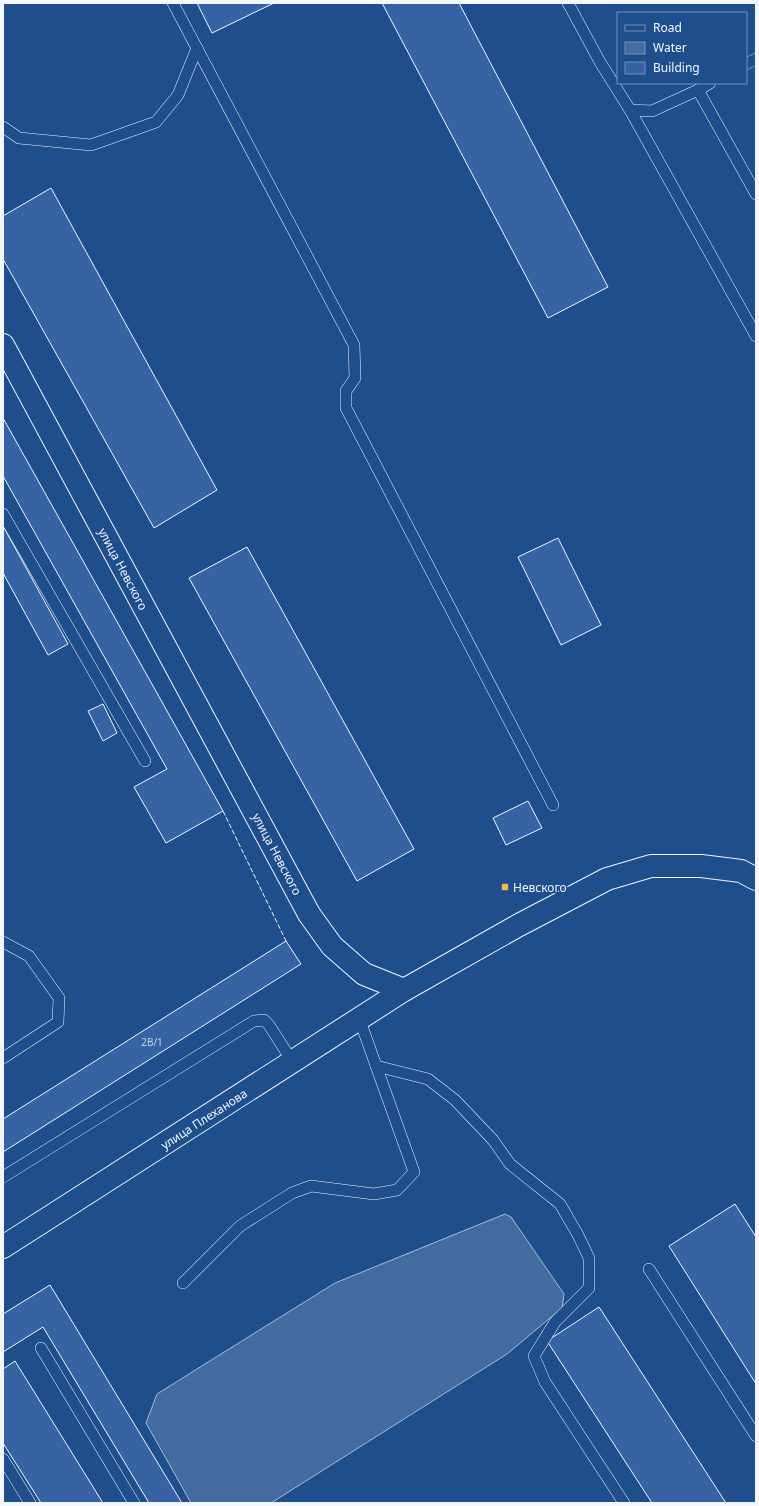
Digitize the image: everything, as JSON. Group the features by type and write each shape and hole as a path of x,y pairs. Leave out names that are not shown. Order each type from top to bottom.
{"main road":[{"name":"улица Невского","path":"3,345 309,914 332,946 364,974 404,990"},
{"path":"404,990 519,925 607,879 651,866 701,866 741,871 756,879"},
{"name":"улица Плеханова","path":"3,1247 404,990"}],"lane":[{"path":"173,3 354,345 355,378 346,391 346,408 553,805"},
{"path":"568,3 600,62 630,110 756,336"},
{"path":"3,127 19,138 91,145 156,122 178,95 197,48"},
{"path":"747,64 756,59"},
{"path":"630,110 652,111 708,84"},
{"path":"698,90 756,194"},
{"path":"3,514 145,761"},
{"path":"3,942 29,956 59,998 58,1022 3,1058"},
{"path":"183,1283 240,1226 292,1193 310,1186 374,1194 397,1190 414,1172 360,1018"},
{"path":"3,1178 254,1021 264,1020 269,1025 292,1061"},
{"path":"376,1066 428,1079 455,1100 493,1140 510,1164 560,1204 589,1258 588,1288 555,1322 534,1356 545,1382 624,1503"},
{"path":"649,1269 756,1436"},
{"path":"41,1348 134,1503"},
{"path":"3,1459 30,1503"}],"water":[{"path":"505,1214 511,1217 564,1294 562,1308 507,1354 271,1503 191,1503 146,1423 157,1394 335,1283"}],"building":[{"path":"197,3 274,3 212,33"},
{"path":"382,3 459,3 608,287 548,318"},
{"path":"51,188 217,490 154,528 3,259 3,216"},
{"path":"3,418 223,811 166,843 134,787 167,769 3,476"},
{"path":"3,526 68,644 48,655 3,573"},
{"path":"558,538 601,625 561,645 518,557"},
{"path":"247,547 414,849 357,881 189,578"},
{"path":"103,704 117,733 103,741 88,711"},
{"path":"528,801 542,828 506,845 493,818"},
{"path":"286,941 301,964 3,1152 3,1119"},
{"path":"735,1204 756,1237 756,1384 669,1246"},
{"path":"50,1285 182,1503 149,1503 43,1327 3,1352 3,1314"},
{"path":"599,1307 726,1503 652,1503 547,1341"},
{"path":"15,1361 103,1503 41,1503 3,1443 3,1369"}],"fence":[{"path":"223,811 286,941"}],"place":[{"name":"Невского","path":"505,887"}]}
